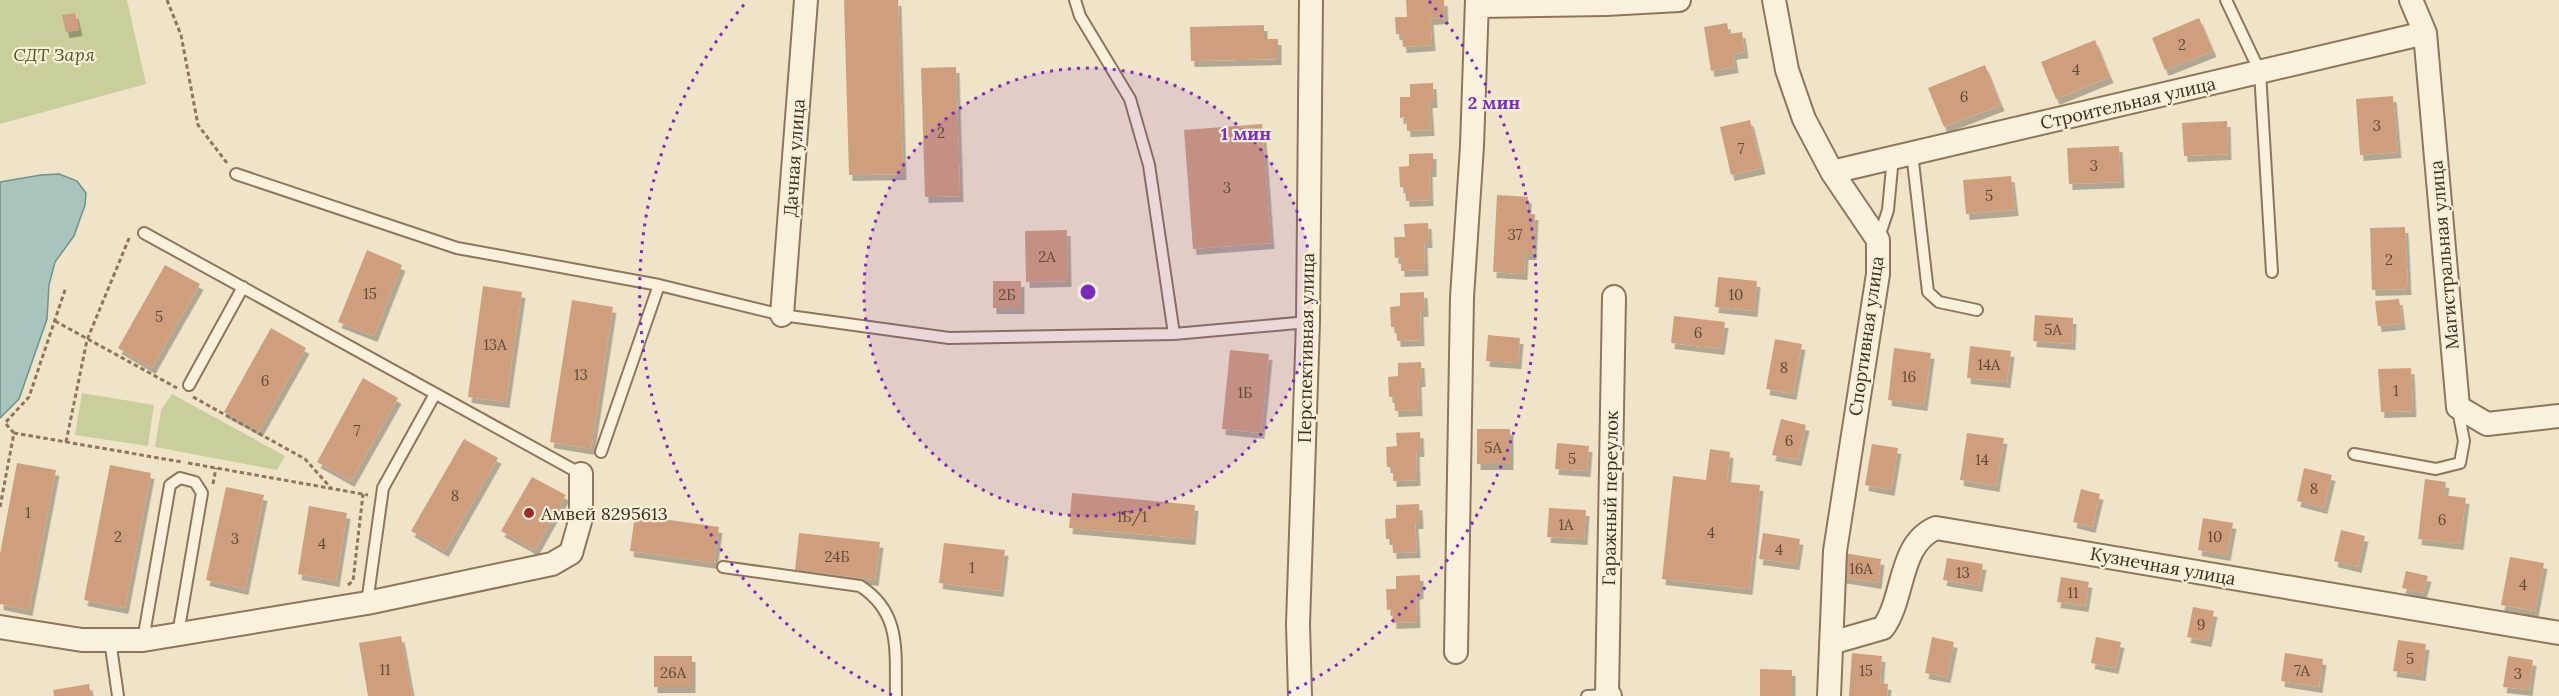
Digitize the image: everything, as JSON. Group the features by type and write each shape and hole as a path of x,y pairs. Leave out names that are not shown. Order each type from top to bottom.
{"street":[{"name":"Дачная улица","path":"782,315 806,0"},
{"name":"Перспективная улица","path":"1300,696 1298,624 1308,322 1311,0"},
{"path":"1456,652 1462,297 1472,146 1477,3 1606,4 1679,0"},
{"name":"Спортивная улица","path":"1773,0 1787,70 1804,119 1832,172 1878,240 1878,274 1835,552 1828,696"},
{"name":"Магистральная улица","path":"2411,0 2425,33 2458,406"},
{"name":"Строительная улица","path":"1832,172 2425,33"},
{"name":"Гаражный переулок","path":"1608,696 1614,297"},
{"path":"2458,406 2487,424 2559,416"},
{"path":"0,627 82,640 143,640 367,603 552,564 571,553 581,518 581,474"},
{"name":"Кузнечная улица","path":"1831,643 1883,628 1893,609 1914,544 1925,533 1936,528 2559,633"}],"lane":[{"path":"1075,0 1080,16 1130,99 1149,165 1174,334"},
{"path":"2226,0 2260,72 2272,272"},
{"path":"1878,240 1902,155"},
{"path":"1902,155 1928,292 1939,303 1977,310"},
{"path":"236,174 458,248 659,285 782,315 949,338 1174,334 1308,322"},
{"path":"144,233 581,474"},
{"path":"601,452 659,285"},
{"path":"186,390 243,287"},
{"path":"367,603 383,488 435,394"},
{"path":"2354,454 2436,469 2460,463 2464,441 2458,406"},
{"path":"143,640 170,485 180,478 195,482 202,493 178,634"},
{"path":"723,567 860,586 872,594 882,605 892,626 896,696"},
{"path":"110,640 118,696"},
{"path":"1587,696 1608,696"}],"path":[{"path":"167,0 181,35 198,125 236,174"},
{"path":"66,442 87,339 129,237 144,233"},
{"path":"66,287 29,397 5,423 14,433 381,497"},
{"path":"55,321 186,390 304,459 332,489"},
{"path":"0,507 14,433"},
{"path":"212,492 216,468"},
{"path":"347,587 353,581 363,494"}],"green space":[{"name":"СДТ Заря","path":"0,0 127,0 146,84 0,124"},
{"path":"82,393 154,405 148,446 75,435"},
{"path":"172,394 285,456 277,470 155,447 161,410"}],"water":[{"path":"59,174 77,181 86,193 85,205 74,236 55,262 49,285 47,319 19,399 0,418 0,182"}],"building":[{"path":"844,0 898,0 903,174 849,175"},
{"path":"1406,0 1444,0 1445,18 1430,19 1432,45 1403,47 1402,34 1396,34 1395,17 1407,17"},
{"path":"75,13 79,30 66,32 62,15"},
{"path":"2199,18 2213,51 2165,70 2152,38"},
{"path":"1727,23 1729,34 1742,32 1745,52 1733,54 1735,67 1711,71 1704,27"},
{"path":"1264,25 1264,39 1278,39 1278,59 1191,61 1190,27"},
{"path":"2095,40 2110,77 2056,99 2041,62"},
{"path":"1985,65 2001,105 1944,127 1928,88"},
{"path":"956,67 960,196 925,197 921,68"},
{"path":"1433,83 1434,102 1429,102 1431,130 1407,131 1406,117 1400,118 1400,97 1410,97 1410,84"},
{"path":"2393,96 2398,152 2360,155 2356,99"},
{"path":"1750,120 1762,168 1731,175 1720,127"},
{"path":"2227,121 2228,154 2184,156 2182,123"},
{"path":"1262,124 1271,243 1193,249 1184,130"},
{"path":"2119,146 2121,182 2069,184 2067,148"},
{"path":"1433,153 1433,171 1429,171 1430,200 1406,201 1405,187 1400,187 1399,167 1409,166 1409,154"},
{"path":"2011,176 2015,210 1966,214 1963,180"},
{"path":"1497,195 1528,197 1527,214 1535,214 1533,254 1525,254 1524,274 1493,272"},
{"path":"1428,223 1429,242 1424,242 1425,270 1401,271 1401,257 1395,258 1394,237 1405,237 1404,224"},
{"path":"2405,227 2408,289 2372,290 2370,228"},
{"path":"1067,230 1068,281 1026,282 1025,231"},
{"path":"367,250 402,265 374,336 338,322"},
{"path":"165,265 200,284 152,368 118,348"},
{"path":"1718,277 1757,281 1754,311 1715,307"},
{"path":"993,281 1021,281 1021,308 993,308"},
{"path":"483,286 522,292 506,402 468,397"},
{"path":"1424,292 1425,311 1420,311 1421,340 1397,341 1396,327 1391,327 1390,307 1400,306 1400,293"},
{"path":"2399,299 2402,324 2378,326 2375,301"},
{"path":"572,300 613,307 591,449 550,442"},
{"path":"2035,315 2073,318 2072,344 2033,341"},
{"path":"1674,316 1725,322 1721,349 1671,343"},
{"path":"271,328 306,348 259,431 224,412"},
{"path":"1488,335 1520,338 1518,363 1486,361"},
{"path":"1775,339 1802,344 1793,394 1766,389"},
{"path":"1970,346 2011,351 2007,382 1967,378"},
{"path":"1894,348 1931,353 1924,405 1888,400"},
{"path":"1230,350 1269,354 1261,433 1222,429"},
{"path":"1421,362 1422,381 1418,381 1419,410 1395,411 1394,397 1389,397 1388,377 1398,376 1398,363"},
{"path":"2411,368 2413,411 2381,412 2378,369"},
{"path":"363,378 398,398 351,481 317,462"},
{"path":"1781,419 1806,425 1798,460 1772,455"},
{"path":"1477,429 1510,429 1510,464 1477,464"},
{"path":"1420,432 1421,451 1416,451 1417,480 1393,481 1393,467 1387,467 1386,447 1397,446 1396,433"},
{"path":"1967,433 2004,438 1996,486 1960,480"},
{"path":"464,439 498,458 445,551 411,531"},
{"path":"1557,443 1589,446 1587,471 1555,469"},
{"path":"1872,444 1898,448 1891,490 1865,485"},
{"path":"1710,449 1730,452 1727,482 1760,485 1749,589 1662,579 1673,476 1706,480"},
{"path":"17,463 56,470 29,610 0,604 0,554"},
{"path":"110,465 151,473 125,608 84,600"},
{"path":"2304,468 2332,475 2324,508 2297,501"},
{"path":"532,477 566,495 535,550 501,531"},
{"path":"2425,479 2446,482 2444,495 2466,498 2460,544 2418,539"},
{"path":"226,487 264,495 245,589 206,580"},
{"path":"2081,489 2100,494 2092,527 2073,522"},
{"path":"1072,493 1195,505 1192,539 1069,528"},
{"path":"1419,504 1420,523 1415,523 1417,552 1393,553 1392,539 1386,539 1385,519 1396,518 1396,505"},
{"path":"309,506 347,513 336,581 298,574"},
{"path":"1549,508 1586,510 1584,539 1547,537"},
{"path":"635,515 719,527 714,563 630,551"},
{"path":"2203,518 2233,523 2227,555 2198,550"},
{"path":"2341,530 2365,536 2358,567 2334,561"},
{"path":"799,533 880,542 875,580 795,570"},
{"path":"1763,533 1800,539 1796,564 1759,559"},
{"path":"944,543 1005,550 1000,591 939,583"},
{"path":"1844,553 1881,559 1878,583 1840,577"},
{"path":"2510,557 2544,563 2535,611 2501,605"},
{"path":"1947,558 1983,564 1979,586 1943,580"},
{"path":"2406,571 2428,576 2423,593 2402,588"},
{"path":"1420,575 1420,593 1416,594 1417,622 1393,623 1392,609 1387,610 1386,589 1396,589 1396,576"},
{"path":"2061,577 2089,582 2085,606 2057,602"},
{"path":"2193,607 2214,611 2208,641 2187,637"},
{"path":"401,636 412,696 368,696 359,643"},
{"path":"1932,637 1954,642 1947,677 1925,673"},
{"path":"2096,637 2121,642 2115,668 2091,663"},
{"path":"2398,640 2426,644 2422,675 2393,671"},
{"path":"1852,653 1882,656 1880,683 1888,684 1887,696 1849,696"},
{"path":"2285,653 2323,659 2319,687 2281,681"},
{"path":"654,656 692,656 692,687 654,687"},
{"path":"2508,656 2533,660 2529,690 2503,687"},
{"path":"1760,669 1792,670 1792,696 1760,696"},
{"path":"89,684 91,696 54,696 53,690"}],"place":[{"name":"Амвей 8295613","path":"529,513"}]}
